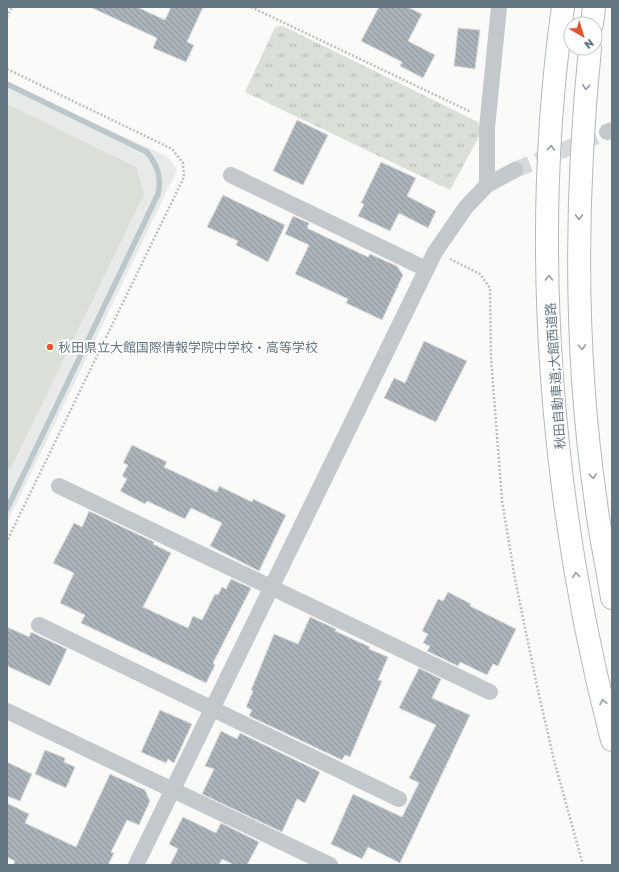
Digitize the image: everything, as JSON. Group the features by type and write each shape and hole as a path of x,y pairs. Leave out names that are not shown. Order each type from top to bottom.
{"highway":[{"name":"秋田自動車道;大館西道路","path":"564,7 553,110 548,202 549,300 554,402 565,505 581,603 612,740"},
{"path":"589,56 584,110 579,206 580,296 585,399 596,502 612,598"}],"street":[{"path":"487,185 488,120 499,7"},
{"path":"136,865 435,252 466,207 487,185 515,170"},
{"path":"231,175 426,269"},
{"path":"60,486 272,586 490,692"},
{"path":"39,625 399,799"},
{"path":"7,711 330,865"}],"path":[{"path":"7,17 12,7"},
{"path":"251,7 488,120"},
{"path":"7,69 172,149 183,163 184,176 7,541"},
{"path":"435,252 480,274 490,288 491,358 502,500 507,532 537,686 554,760 583,865"}],"shaded area":[{"name":"秋田県立大館国際情報学院中学校・高等学校","path":"7,83 168,157 177,170 7,523"}],"green space":[{"path":"283,26 478,122 481,133 450,190 245,92 275,27"},
{"name":"秋田県立大館国際情報学院中学校・高等学校","path":"7,104 136,167 144,194 10,470 7,468"}],"building":[{"path":"90,7 137,7 165,20 171,7 203,7 187,42 194,45 186,62 153,48 157,38"},
{"path":"379,7 407,7 422,14 408,41 435,55 423,78 400,66 402,62 361,41"},
{"path":"458,28 480,30 475,69 454,66"},
{"path":"297,120 328,135 303,185 273,171"},
{"path":"381,162 416,178 407,196 436,211 428,228 399,213 390,231 358,216 364,204 361,203"},
{"path":"223,195 285,225 268,262 236,245 238,241 207,227"},
{"path":"293,216 309,223 307,228 368,257 370,254 397,266 403,275 382,320 346,303 348,299 295,274 309,245 285,234"},
{"path":"424,341 467,361 436,422 384,398 394,378 405,383"},
{"path":"132,445 167,462 164,467 217,492 219,486 252,502 253,499 286,515 259,571 210,546 222,523 191,508 185,519 147,501 145,504 120,491 127,479 122,476 128,465 123,463"},
{"path":"89,511 154,542 153,544 171,553 143,607 188,628 193,616 202,620 215,594 218,595 222,587 226,589 231,579 251,588 213,663 215,665 206,683 81,623 85,615 60,603 74,573 53,563 74,523 82,527"},
{"path":"448,592 471,604 470,606 516,629 498,666 493,664 487,675 460,662 458,666 427,651 430,646 423,643 428,634 422,631 438,599 443,601"},
{"path":"310,617 336,629 335,631 370,647 369,649 388,657 378,680 382,681 350,757 345,755 342,760 249,716 252,710 246,707 253,691 251,690 274,634 298,644"},
{"path":"7,627 29,637 31,632 67,649 50,686 7,666"},
{"path":"419,668 441,679 432,698 470,715 400,863 368,847 362,859 331,844 353,794 402,817 419,783 409,778 436,725 399,708"},
{"path":"160,710 192,724 174,763 168,759 166,763 141,752"},
{"path":"221,731 237,739 240,733 320,772 305,803 297,799 282,832 202,794 214,769 205,766"},
{"path":"45,750 65,758 64,762 75,767 66,788 35,774"},
{"path":"7,762 32,774 20,801 7,796"},
{"path":"110,774 145,790 150,801 139,825 127,820 111,852 114,853 108,865 13,865 15,861 7,857 7,803 29,814 25,823 76,847"},
{"path":"183,817 216,833 221,823 259,842 247,865 234,865 222,859 219,865 170,865 178,849 169,844"}],"waterway":[{"path":"7,84 147,152 154,162 159,177 158,194 7,509"}],"tunnel":[{"path":"515,170 607,132"}],"place":[{"name":"秋田県立大館国際情報学院中学校・高等学校","path":"50,347"}]}
